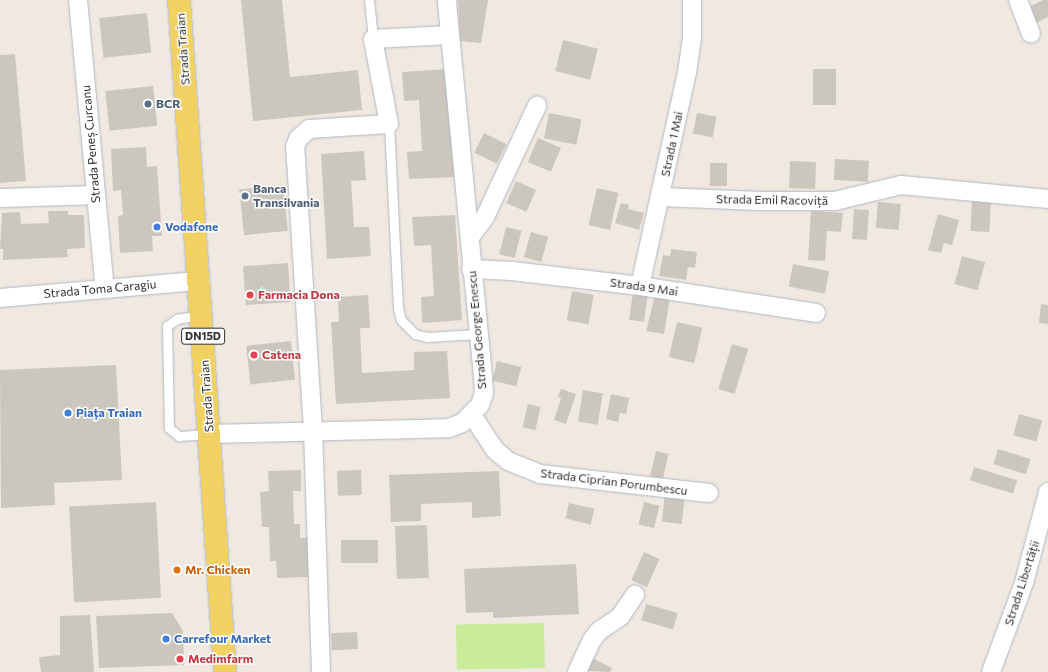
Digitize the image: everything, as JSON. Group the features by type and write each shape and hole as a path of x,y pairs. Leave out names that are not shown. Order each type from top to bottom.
{"main road":[{"name":"Strada Traian","path":"179,0 200,281 226,672"}],"street":[{"name":"Strada Peneș Curcanu","path":"78,0 104,289"},
{"name":"Strada George Enescu","path":"209,434 313,430 449,428 462,423 472,415 480,405 484,393 477,334 471,269 470,237 447,0"},
{"name":"Strada 1 Mai","path":"640,286 688,73 692,37 692,0"},
{"path":"1018,0 1031,34"},
{"path":"321,672 313,430 295,147 298,139 309,129 390,124 373,39 450,35"},
{"path":"470,237 485,217 537,106"},
{"name":"Strada Emil Racoviță","path":"661,197 760,201 835,201 901,185 1048,198"},
{"path":"0,198 96,195"},
{"name":"Strada 9 Mai","path":"471,269 512,271 640,286 816,314"},
{"name":"Strada Toma Caragiu","path":"0,298 200,281"},
{"name":"Strada Ciprian Porumbescu","path":"472,415 494,450 508,461 534,472 709,493"},
{"name":"Strada Libertății","path":"991,672 1024,583 1048,492"},
{"path":"577,672 592,640 599,631 620,617 635,595"}],"lane":[{"path":"369,0 373,39"},
{"path":"390,124 398,308 401,320 415,334 427,338 477,334"},
{"path":"202,315 177,319 167,326 169,428 179,436 209,434"}],"green space":[{"path":"544,623 545,668 457,670 456,625"}],"building":[{"path":"241,0 282,0 290,77 358,70 362,110 253,121"},
{"path":"458,0 488,0 481,43 460,41"},
{"path":"1043,0 1048,0 1048,17 1036,23 1027,8"},
{"path":"147,13 151,53 103,58 99,18"},
{"path":"563,40 598,49 590,80 555,71"},
{"path":"15,54 26,181 0,183 0,55"},
{"path":"447,69 454,177 409,179 407,152 422,151 419,100 404,101 402,72"},
{"path":"813,69 836,69 836,105 813,105"},
{"path":"153,86 157,126 109,131 105,91"},
{"path":"549,113 581,119 576,145 544,139"},
{"path":"697,113 717,117 713,137 693,134"},
{"path":"484,133 506,144 497,164 474,153"},
{"path":"538,138 561,148 551,172 528,162"},
{"path":"146,147 147,167 157,166 162,236 152,236 153,251 120,253 118,216 123,215 121,190 113,191 111,149"},
{"path":"364,151 366,180 351,181 354,227 369,227 371,256 327,259 321,154"},
{"path":"835,159 869,161 868,182 834,180"},
{"path":"790,161 816,162 815,189 789,188"},
{"path":"710,163 727,163 727,186 710,186"},
{"path":"516,181 536,190 526,212 506,203"},
{"path":"283,185 288,231 244,235 239,190"},
{"path":"597,188 618,193 610,230 588,225"},
{"path":"972,200 991,201 989,232 970,231"},
{"path":"878,202 901,204 899,230 876,228"},
{"path":"621,203 629,205 628,209 644,213 639,230 615,223"},
{"path":"854,209 869,210 867,240 852,239"},
{"path":"48,211 68,211 68,215 84,215 85,248 67,249 68,257 3,260 3,249 0,249 2,213 20,212 21,224 49,223"},
{"path":"811,211 843,213 841,232 827,231 825,261 808,260"},
{"path":"938,214 959,220 952,245 944,243 941,253 928,250"},
{"path":"455,215 462,320 422,323 421,297 434,296 431,245 414,246 412,217"},
{"path":"506,227 522,231 515,258 499,254"},
{"path":"531,232 548,237 541,262 524,257"},
{"path":"671,249 697,252 695,268 688,267 686,280 659,276 663,255 670,256"},
{"path":"962,256 985,262 978,290 954,284"},
{"path":"288,263 291,302 246,305 243,266"},
{"path":"793,264 829,271 825,294 789,287"},
{"path":"572,291 594,295 588,324 567,321"},
{"path":"633,292 648,294 644,322 629,320"},
{"path":"368,295 370,328 360,328 362,373 414,370 414,352 447,351 450,398 336,404 331,322 339,322 338,297"},
{"path":"655,295 670,297 664,334 646,331"},
{"path":"1041,304 1048,305 1048,324 1039,323"},
{"path":"677,322 702,328 694,363 669,357"},
{"path":"291,341 295,380 250,384 246,346"},
{"path":"732,344 748,349 735,394 718,389"},
{"path":"497,361 521,367 516,386 492,380"},
{"path":"116,365 122,480 54,483 55,505 1,508 0,370"},
{"path":"561,389 576,394 566,424 554,420 561,398 558,397"},
{"path":"583,390 603,393 598,425 578,422"},
{"path":"611,394 629,398 626,414 620,413 618,422 606,419"},
{"path":"528,404 541,407 535,430 523,427"},
{"path":"1019,414 1042,420 1036,441 1013,435"},
{"path":"998,449 1031,459 1026,474 993,464"},
{"path":"656,451 669,454 663,479 650,476"},
{"path":"974,467 1017,480 1013,494 970,480"},
{"path":"301,470 301,491 293,491 294,524 300,524 300,538 308,538 309,577 277,578 276,561 270,561 269,527 262,527 260,492 269,491 268,471"},
{"path":"361,470 362,495 338,496 337,471"},
{"path":"499,471 501,516 472,518 472,502 421,504 421,521 391,522 389,475"},
{"path":"665,493 685,495 682,524 662,522"},
{"path":"156,502 161,598 74,602 69,507"},
{"path":"644,502 660,506 654,528 638,524"},
{"path":"569,503 594,509 591,524 565,519"},
{"path":"427,525 429,578 397,579 395,526"},
{"path":"341,540 378,540 378,563 341,563"},
{"path":"644,552 660,559 647,587 631,580"},
{"path":"576,564 579,614 493,618 493,612 466,613 464,569"},
{"path":"646,604 678,613 673,629 641,620"},
{"path":"172,613 183,631 184,665 99,668 96,616"},
{"path":"90,615 94,672 41,672 39,657 60,655 60,616"},
{"path":"357,632 358,649 332,650 331,633"},
{"path":"592,658 612,668 610,672 586,671"}],"place":[{"name":"BCR","path":"148,104"},
{"name":"Banca Transilvania","path":"245,196"},
{"name":"Vodafone","path":"157,227"},
{"name":"Farmacia Dona","path":"250,295"},
{"name":"Catena","path":"254,355"},
{"name":"Piața Traian","path":"68,413"},
{"name":"Mr. Chicken","path":"177,570"},
{"name":"Carrefour Market","path":"166,639"},
{"name":"Medimfarm","path":"180,659"}]}
